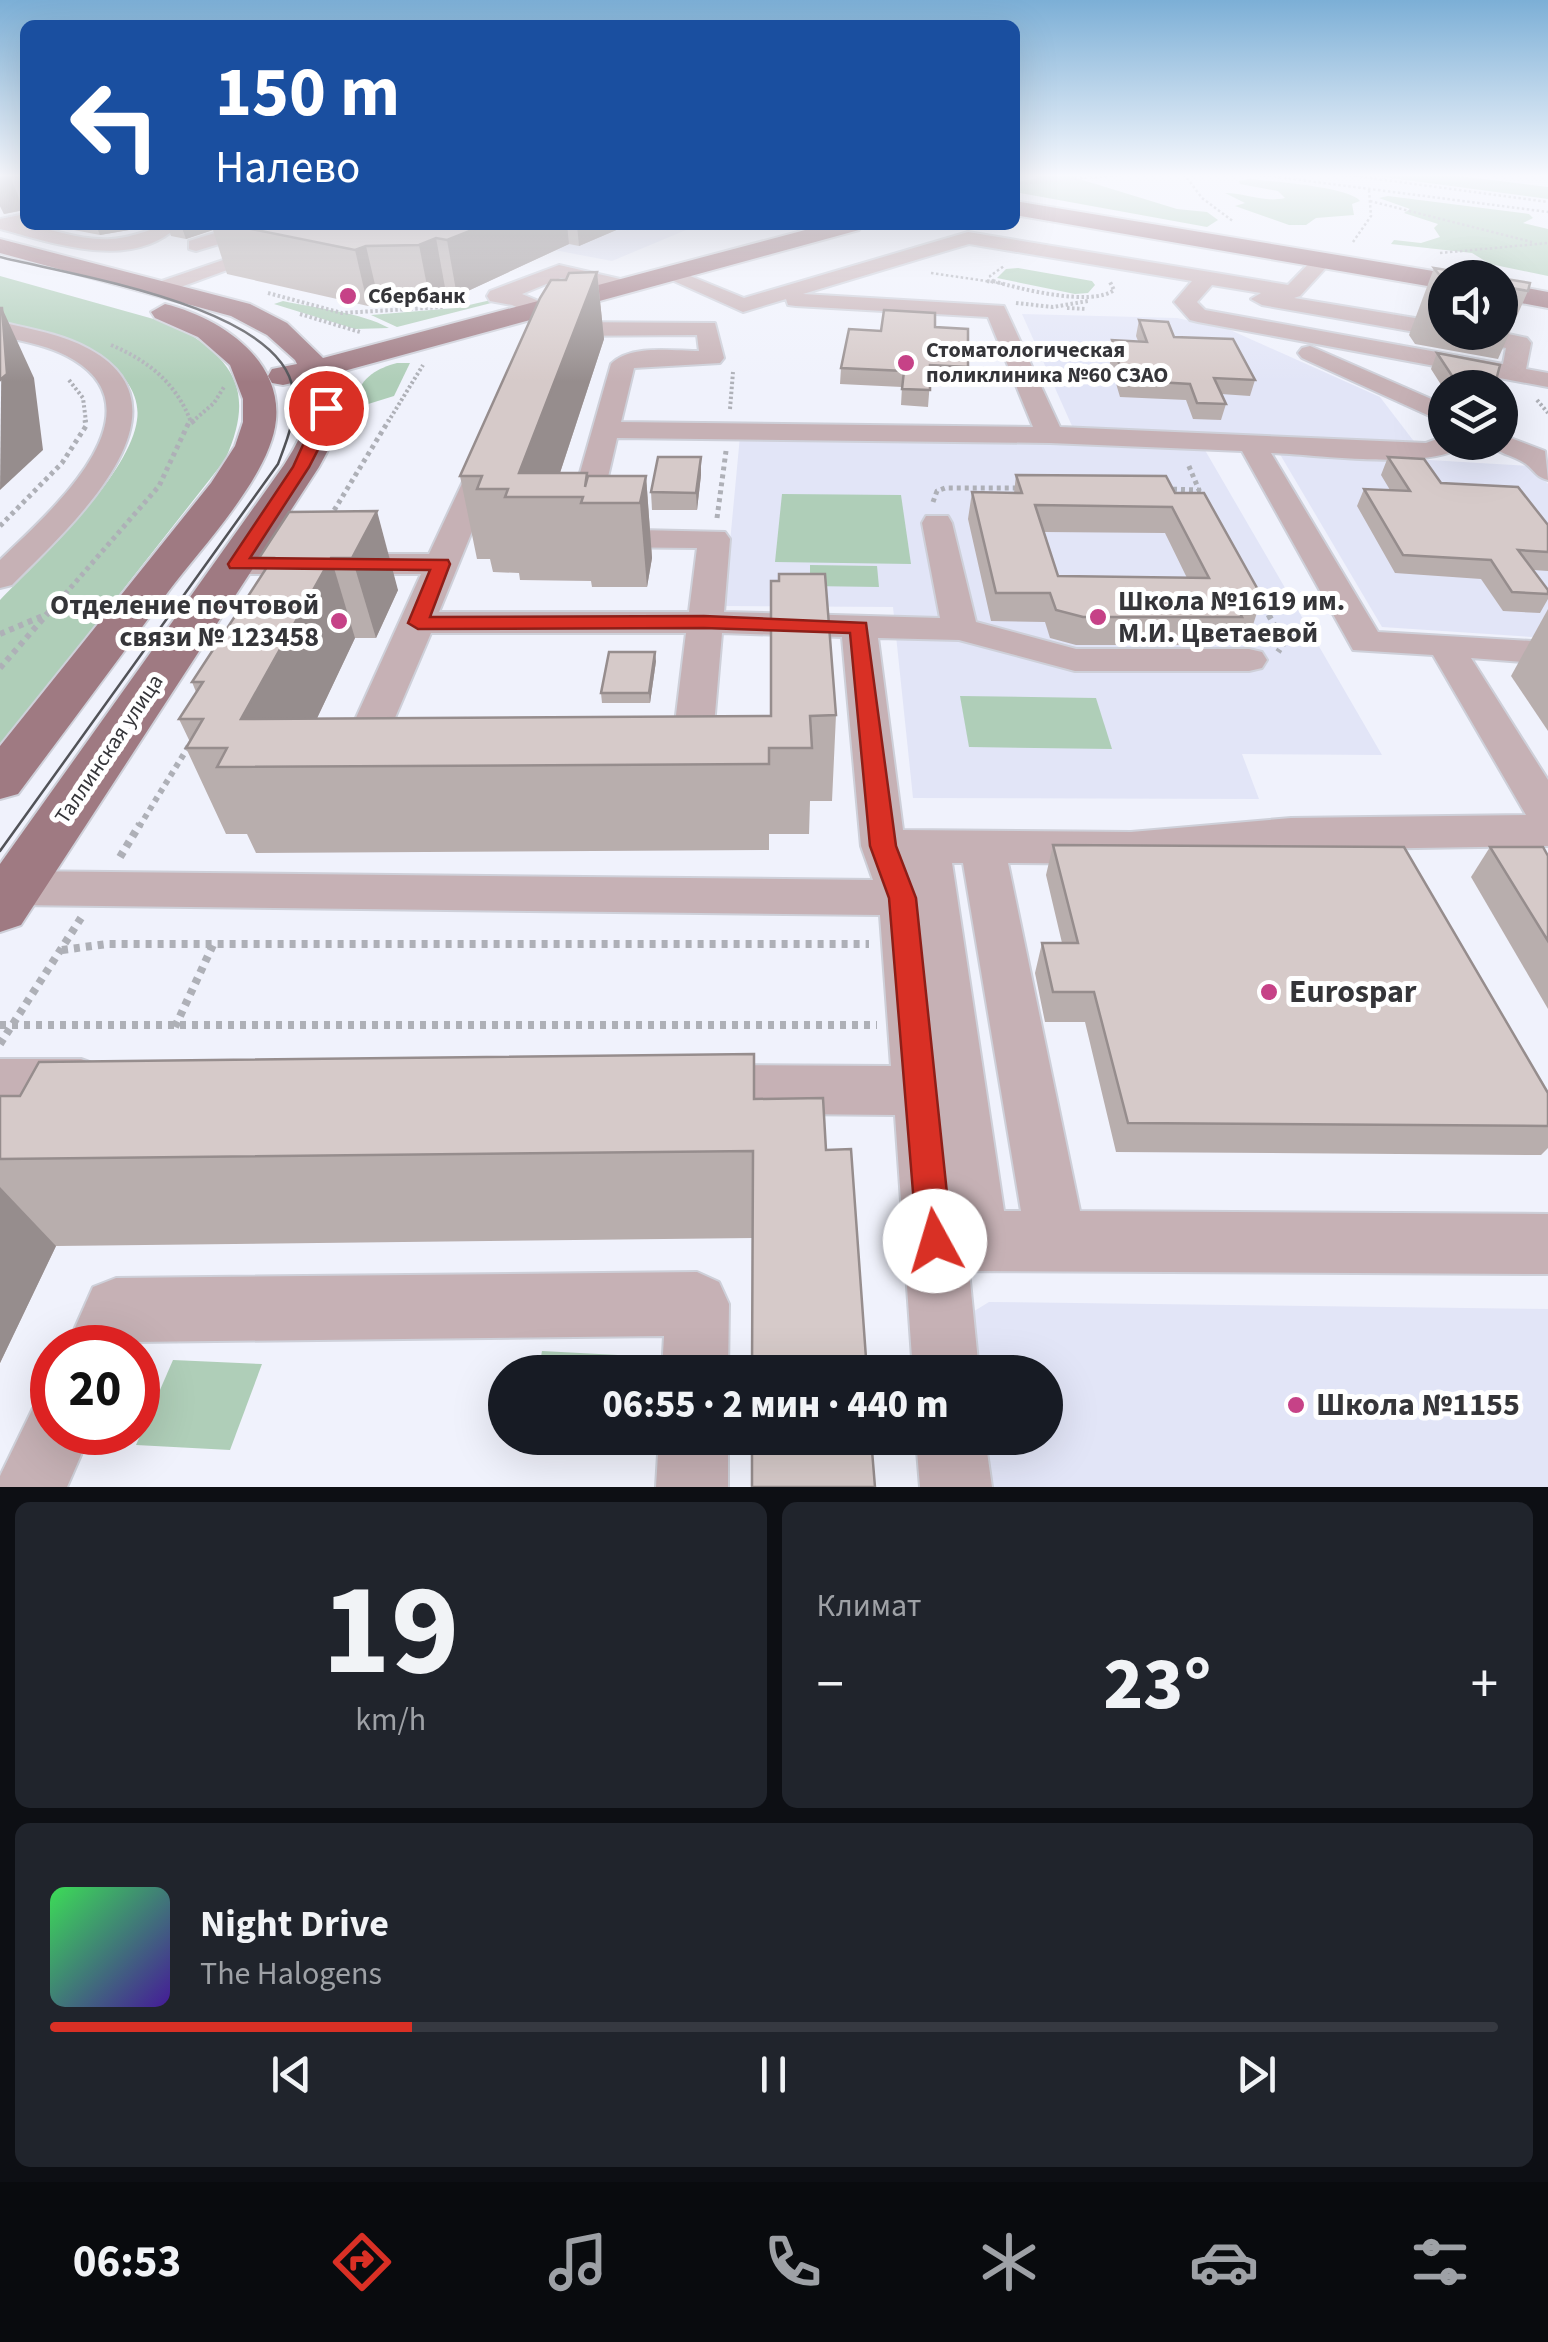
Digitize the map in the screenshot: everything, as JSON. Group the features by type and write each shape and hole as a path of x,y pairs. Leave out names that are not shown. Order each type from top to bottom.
{"main road":[{"path":"240,378 317,371 540,319 622,285 764,243"},
{"path":"1225,243 1428,279"},
{"path":"0,246 236,308 282,330 336,344 405,351"},
{"path":"0,270 188,320 228,344 240,378 261,411 253,444 240,468 0,781"},
{"path":"1518,297 1548,300"},
{"path":"282,330 317,371 326,408"},
{"name":"Таллинская улица","path":"7,899 301,467 320,432 326,408 349,376 405,351"}],"street":[{"path":"85,243 104,248 118,243"},
{"path":"272,243 284,246"},
{"path":"160,288 293,243"},
{"path":"750,309 951,243"},
{"path":"1000,243 1292,292 1323,260"},
{"path":"105,274 141,262"},
{"path":"498,296 560,272 622,285"},
{"path":"666,273 750,309 996,311 1050,435"},
{"path":"1207,278 1184,302 1198,315 1491,370"},
{"path":"1250,285 1241,295 1428,327"},
{"path":"498,296 540,319 707,328 723,357 643,358 623,364 609,430 580,529 583,536 714,539 688,757 674,762 637,762"},
{"path":"528,366 540,319"},
{"path":"1246,325 1428,407"},
{"path":"0,329 65,347 88,358 118,389 123,402 123,424 113,448 58,518 0,578"},
{"path":"1518,334 1548,340"},
{"path":"1518,375 1548,380"},
{"path":"609,430 1050,435 1428,451"},
{"path":"1518,435 1548,436"},
{"path":"392,764 362,761 360,753 497,438"},
{"path":"1250,442 1366,642 1548,654"},
{"path":"1518,450 1535,458 1548,471"},
{"path":"937,522 960,629"},
{"path":"237,564 441,564"},
{"path":"418,623 704,622 960,629 1075,660 1248,660"},
{"path":"859,627 905,846 957,1241 947,1355"},
{"path":"1445,645 1548,814"},
{"path":"905,846 1131,848 1291,834 1548,830"},
{"path":"905,846 904,921 920,1091 957,1241"},
{"path":"983,847 1056,1241"},
{"path":"7,899 100,889 904,921"},
{"path":"0,1083 120,1084"},
{"path":"660,1088 920,1091"},
{"path":"957,1241 1548,1244"},
{"path":"109,1325 116,1310 697,1304 696,1355"},
{"path":"31,1487 46,1455"},
{"path":"692,1487 693,1455"},
{"path":"953,1455 956,1487"}],"path":[{"path":"1363,243 1368,244"},
{"path":"1434,252 1464,254 1548,244"},
{"path":"994,282 990,276 1012,264"},
{"path":"924,273 1063,296 1099,298"},
{"path":"1052,307 1099,298 1114,290 1104,278"},
{"path":"265,292 342,313 452,306 498,296"},
{"path":"1005,301 1087,309"},
{"path":"364,313 380,321"},
{"path":"302,563 426,360 405,351"},
{"path":"0,526 62,463 86,426 83,398 66,376"},
{"path":"191,422 240,378"},
{"path":"1176,439 1208,507"},
{"path":"937,522 932,498 945,488 1029,488"},
{"path":"1162,490 1199,490"},
{"path":"1248,660 1269,657 1284,642 1256,592"},
{"path":"0,634 48,613"},
{"path":"0,1044 191,742"},
{"path":"61,950 107,944 618,942 904,921"},
{"path":"174,1027 213,944"},
{"path":"0,1025 12,1028 914,1024"}],"shaded area":[{"path":"519,243 654,243 612,261"},
{"path":"1022,314 1177,318 1228,329 1380,397 1416,444 1072,426"},
{"name":"Школа №1619 им. М.И. Цветаевой","path":"740,436 1202,445 1382,755 1242,754 1259,799 913,798 893,607 724,606"},
{"path":"1278,451 1532,466 1548,484 1548,638 1382,627"},
{"name":"Школа №1155","path":"989,1302 1548,1309 1548,1487 972,1487 969,1455 1063,1455 1063,1355 961,1355 958,1321"}],"green space":[{"path":"1548,243 1548,276 1518,270 1518,260 1483,260 1472,253 1391,244"},
{"path":"1006,269 1092,281 1095,285 1088,293 1075,294 997,278"},
{"path":"0,276 175,325 196,338 226,366 239,397 239,416 225,460 0,746 0,600 101,491 131,442 137,410 128,384 116,369 90,350 0,324"},
{"path":"503,300 397,327 371,315 456,308"},
{"path":"283,301 352,315 389,328 355,329 274,304"},
{"path":"397,363 410,363 394,396 365,405 356,398 371,374"},
{"path":"782,494 901,495 911,564 775,562"},
{"path":"810,565 877,566 879,587 810,586"},
{"path":"960,696 1096,698 1112,749 969,747"},
{"path":"542,1351 618,1355 541,1355"},
{"path":"173,1360 262,1364 230,1450 160,1446 160,1390"}],"building":[{"path":"322,243 423,243 366,246 355,250"},
{"path":"597,272 519,473 587,473 585,487 588,476 646,476 640,503 581,503 583,497 505,497 508,489 477,489 482,476 460,476 540,298 551,280 566,280 569,273"},
{"path":"1518,281 1530,283 1528,291 1518,289"},
{"path":"0,308 7,374 0,380"},
{"path":"884,310 935,313 935,327 968,329 968,367 930,365 930,390 902,389 904,371 841,368 849,329 881,331"},
{"path":"1139,320 1168,322 1174,337 1233,339 1255,380 1214,378 1226,404 1197,403 1190,384 1124,380 1112,340 1147,342"},
{"path":"1437,353 1500,365 1499,370 1448,370"},
{"path":"658,457 701,457 696,493 651,492"},
{"path":"1388,457 1424,459 1441,483 1518,487 1548,525 1548,552 1518,550 1548,594 1512,592 1491,560 1403,555 1364,489 1410,491"},
{"path":"1016,475 1166,476 1175,493 1204,493 1262,597 1231,596 1242,617 1083,617 1056,610 1050,593 996,593 972,492 1022,493","holes":["1035,505 1172,507 1209,578 1058,576"]},
{"path":"377,511 352,558 331,558 241,719 771,716 771,581 779,581 779,574 825,574 836,715 810,716 812,748 769,748 769,764 217,767 227,748 186,748 203,719 179,719 203,682 192,682 273,558 259,558 289,512"},
{"path":"609,652 655,652 649,693 601,693"},
{"path":"1053,845 1404,847 1548,1093 1548,1126 1128,1123 1094,992 1053,992 1042,943 1078,943"},
{"path":"1490,847 1543,847 1548,856 1548,941"},
{"path":"754,1054 754,1099 823,1098 826,1150 851,1149 866,1355 752,1355 753,1151 0,1159 0,1096 20,1096 39,1062"},
{"path":"752,1455 872,1455 875,1487 752,1487"}],"tram line":[{"path":"0,257 120,285 213,316 252,336 280,361 294,400 278,464 0,851"}],"place":[{"name":"Сбербанк","path":"348,296"},
{"name":"Стоматологическая поликлиника №60 СЗАО","path":"906,363"},
{"name":"Школа №1619 им. М.И. Цветаевой","path":"1098,617"},
{"name":"Отделение почтовой связи № 123458","path":"339,621"},
{"name":"Eurospar","path":"1269,992"},
{"name":"Школа №1155","path":"1296,1405"}],"route":[{"path":"326,408 320,432 301,467 237,564 441,564 418,623 704,622 859,627 883,846 902,898 935,1241"}]}
